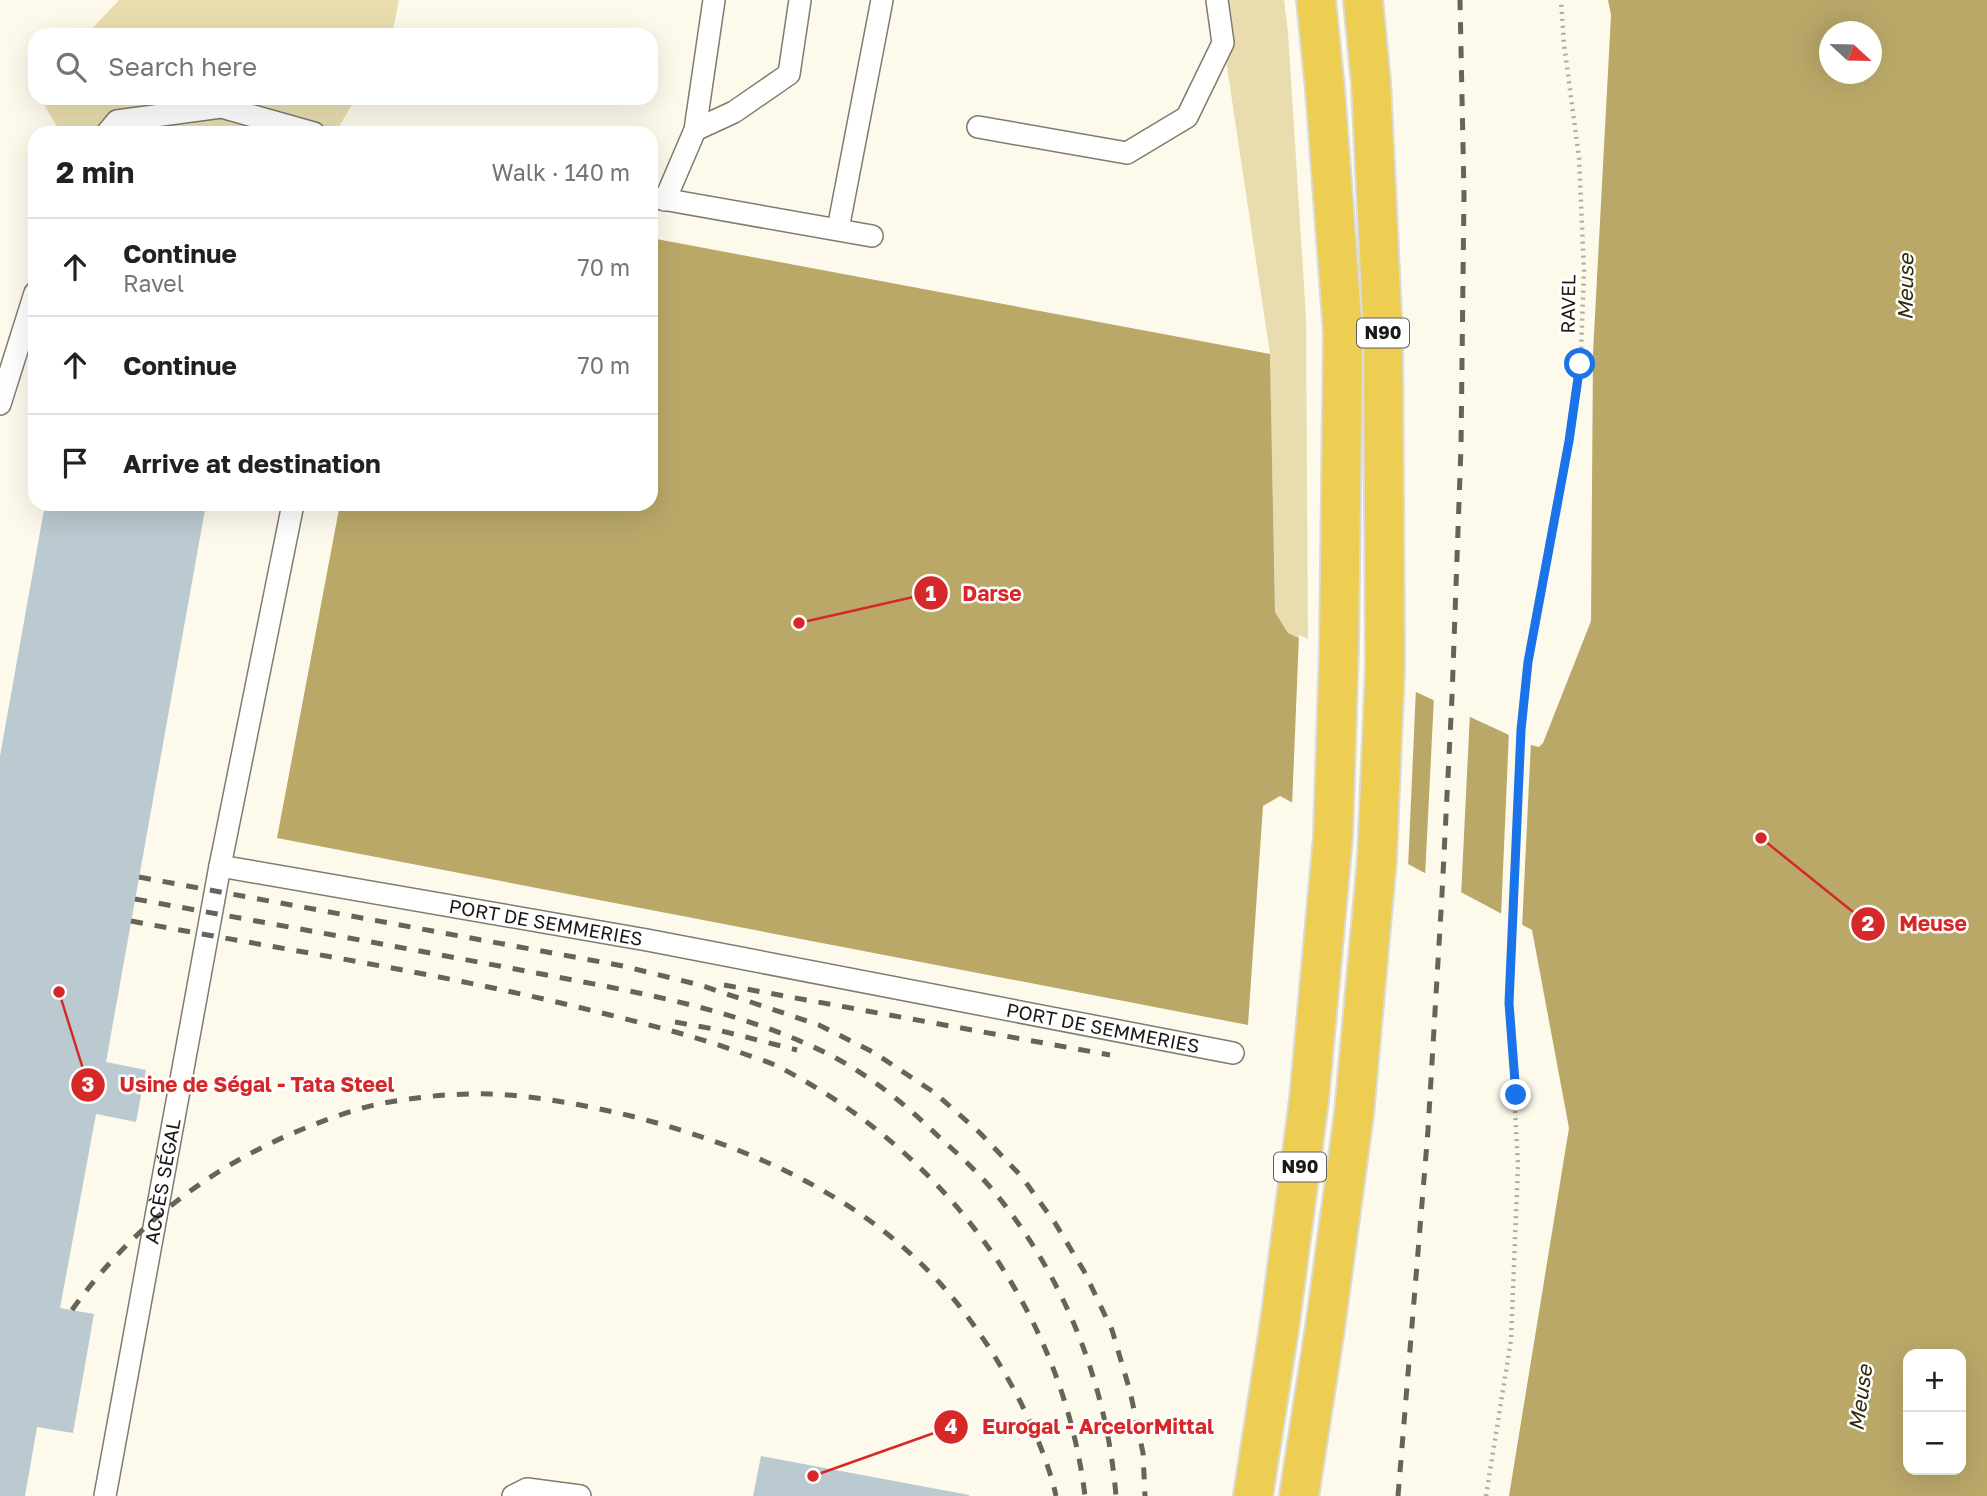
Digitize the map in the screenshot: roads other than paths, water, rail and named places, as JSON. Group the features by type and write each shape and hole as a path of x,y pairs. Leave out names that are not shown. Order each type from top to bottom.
{"highway":[{"name":"N90","path":"1253,1496 1280,1322 1309,1100 1333,837 1339,646 1343,333 1316,0"},
{"name":"N90","path":"1299,1496 1354,1114 1377,859 1385,667 1383,337 1371,83 1363,0"}],"lane":[{"path":"714,0 695,130 658,199 872,236"},
{"path":"695,130 734,112 789,74 800,0"},
{"path":"838,229 882,0"},
{"path":"978,127 1127,153 1187,117 1223,43 1217,0"},
{"path":"113,126 117,121 221,107 289,126"},
{"path":"0,404 28,315"},
{"path":"220,866 292,511"},
{"name":"PORT DE SEMMERIES","path":"220,866 647,940 1233,1053"},
{"name":"ACCÈS SÉGAL","path":"105,1496 220,866"},
{"path":"513,1496 527,1489 580,1496"}],"water":[{"path":"1608,0 1987,0 1987,1496 1509,1496 1569,1128 1532,930 1280,796 1263,806 1248,1025 277,838 339,511 658,511 658,239 1270,354 1275,612 1288,633 1531,745 1539,747 1543,743 1591,621 1593,353 1611,15"}],"railway":[{"path":"1398,1496 1428,1130 1452,697 1461,447 1464,194 1460,0"},
{"path":"139,877 623,966 700,985 819,1025 873,1052 935,1093 980,1133 1022,1177 1055,1223 1084,1271 1112,1330 1130,1391 1143,1453 1145,1496"},
{"path":"135,899 596,984 677,1002 756,1024 847,1064 901,1103 975,1171 1021,1227 1043,1262 1079,1336 1093,1375 1111,1455 1116,1496"},
{"path":"131,921 432,976 643,1023 770,1063 839,1102 894,1144 943,1191 986,1244 1022,1301 1051,1362 1072,1428 1085,1496"},
{"path":"724,985 1110,1055"},
{"path":"675,1022 797,1050"},
{"path":"72,1310 120,1252 176,1201 239,1160 308,1127 370,1106 434,1096 508,1095 578,1105 673,1128 756,1158 796,1176 872,1222 938,1281 994,1355 1031,1425 1046,1460 1056,1496"}],"place":[{"name":"Darse","path":"799,623"},
{"name":"Meuse","path":"1761,838"},
{"name":"Usine de Ségal - Tata Steel","path":"59,992"},
{"name":"Eurogal - ArcelorMittal","path":"813,1476"}]}
